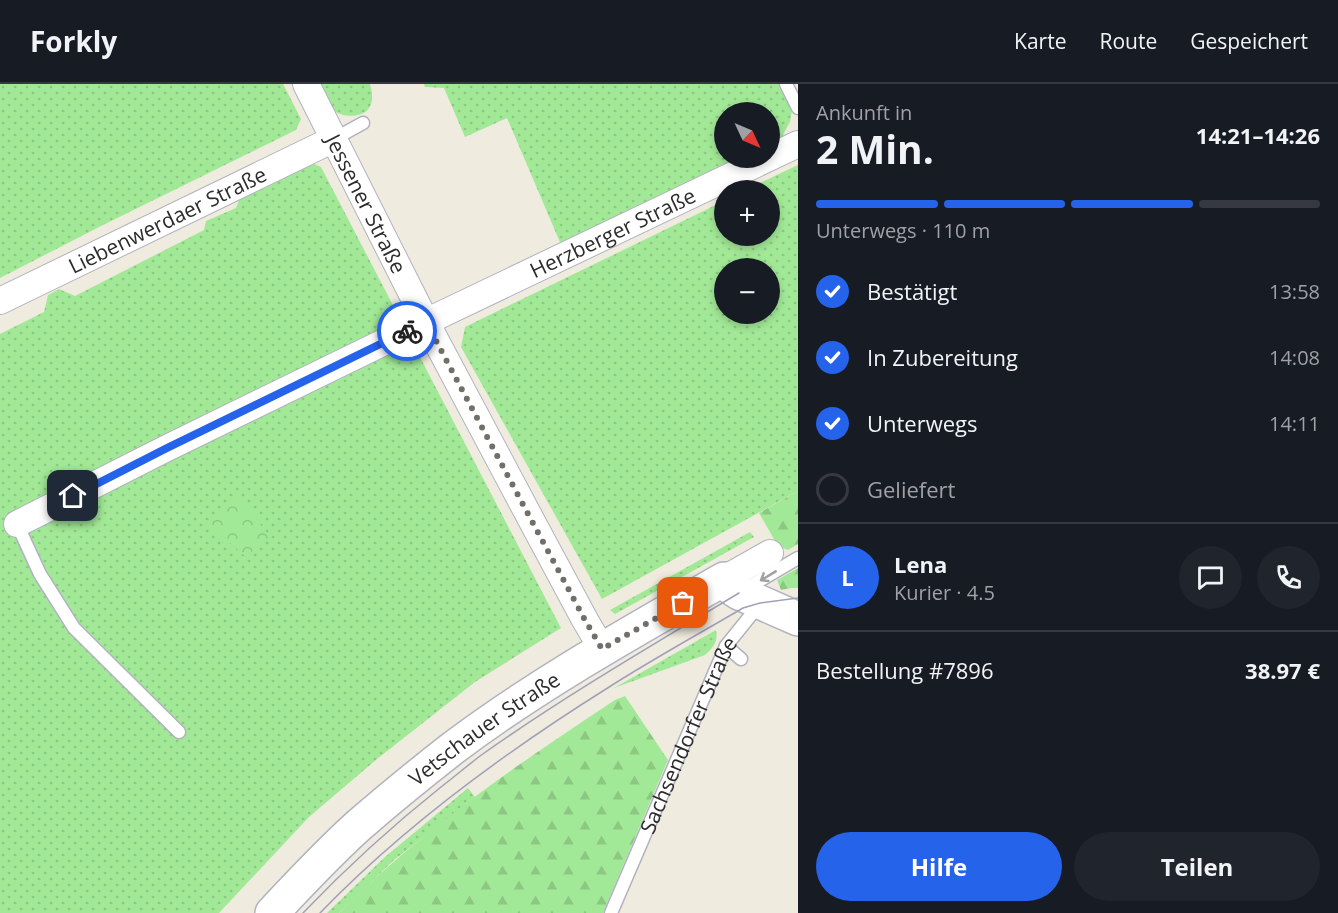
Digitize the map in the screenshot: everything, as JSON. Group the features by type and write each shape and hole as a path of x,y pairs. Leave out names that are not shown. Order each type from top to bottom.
{"street":[{"name":"Jessener Straße","path":"306,84 426,322 602,649"},
{"name":"Liebenwerdaer Straße","path":"0,302 334,139"},
{"name":"Herzberger Straße","path":"426,322 634,229 798,145"},
{"path":"17,524 426,322"},
{"name":"Vetschauer Straße","path":"272,913 309,873 357,827 455,747 602,649 741,592 770,553"},
{"path":"741,592 798,619"}],"lane":[{"path":"786,84 798,108"},
{"path":"334,139 363,123"},
{"path":"17,524 40,574 74,628 179,732"},
{"path":"741,592 798,558"},
{"name":"Sachsendorfer Straße","path":"611,913 726,646 741,592"},
{"path":"726,646 741,659"}],"green space":[{"path":"0,84 283,84 301,119 296,130 0,278"},
{"path":"320,84 370,84 371,105 362,114 347,116 337,113 331,108"},
{"path":"424,84 783,84 793,105 790,122 780,140 780,102 714,102 714,168 724,168 562,247 507,118 465,137 444,88 425,87"},
{"path":"310,162 321,167 561,628 475,682 377,759 309,817 219,913 0,913 0,334 44,312 48,295 59,289 75,296 204,230 206,221 236,208 239,200"},
{"path":"798,165 798,491 602,599 461,347 465,327 714,206 714,246 780,246 780,180 766,180"},
{"path":"798,491 798,544 788,550 778,546 759,513"},
{"path":"240,495 269,537 246,557 206,522"},
{"path":"750,532 754,537 615,614 610,610"},
{"path":"798,568 798,588 781,590 777,580"},
{"path":"716,630 715,644 705,655 614,688"},
{"path":"625,696 668,760 603,913 339,913 403,854 471,799 579,724"},
{"path":"468,788 475,797 394,860 339,913 327,913 385,857"}],"tram line":[{"path":"303,913 387,832 480,756 575,692 739,593"},
{"path":"320,913 386,850 456,792 568,713 743,608 760,603 798,598"}],"way so far":[{"path":"407,331 426,322 602,649 683,603"}],"route":[{"path":"73,496 407,331"}]}
